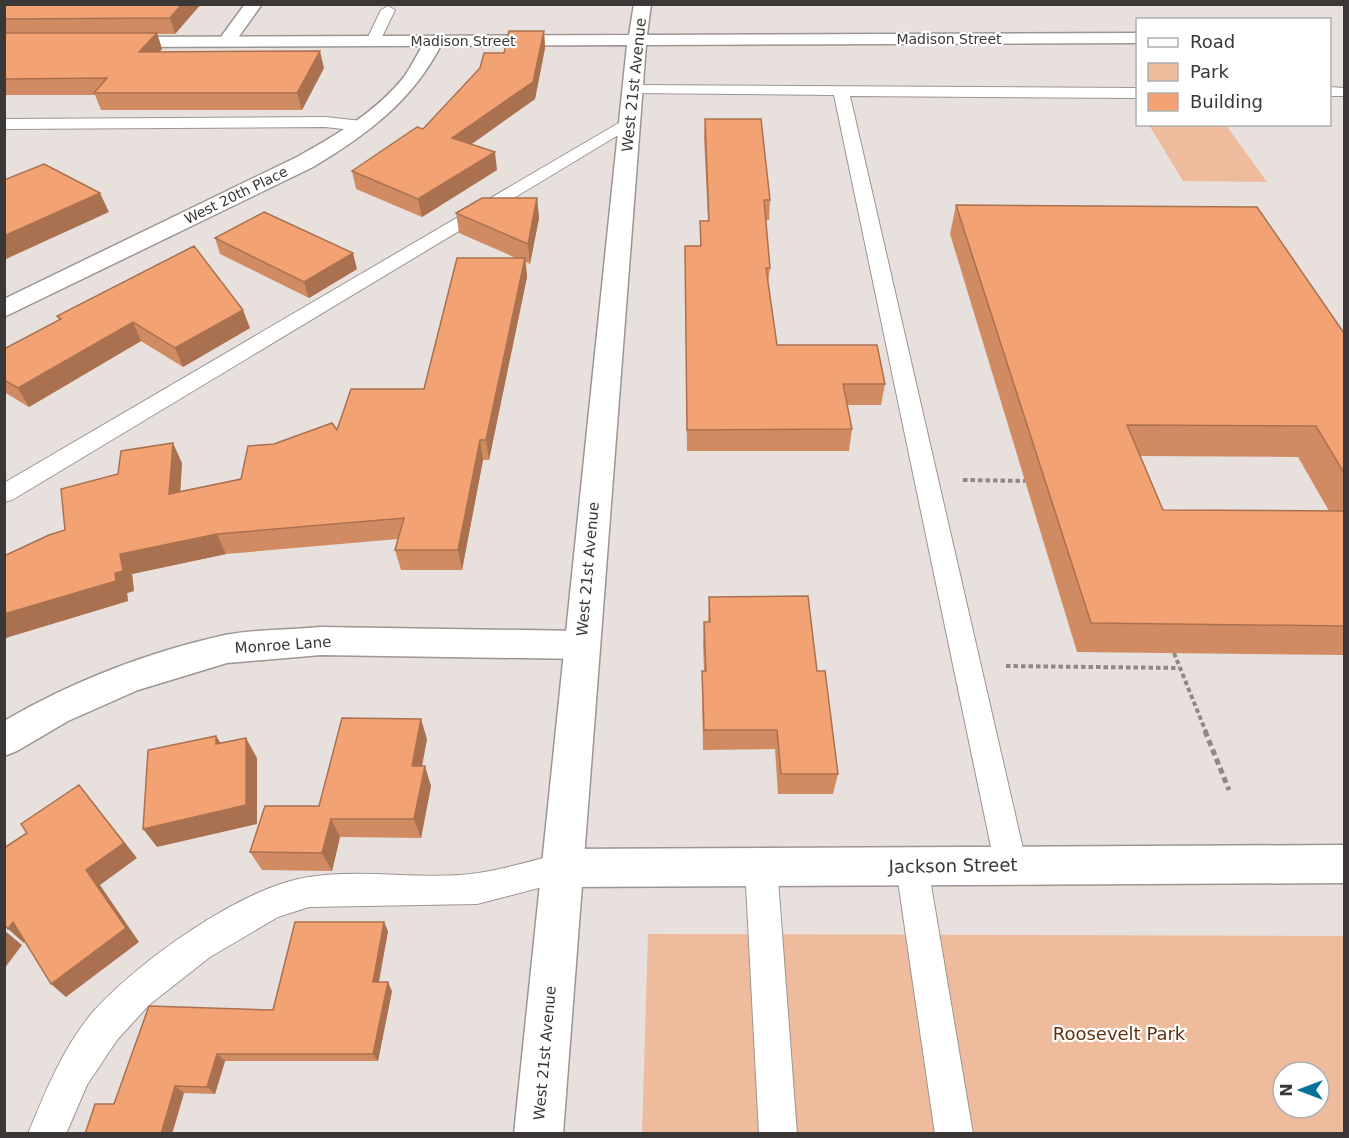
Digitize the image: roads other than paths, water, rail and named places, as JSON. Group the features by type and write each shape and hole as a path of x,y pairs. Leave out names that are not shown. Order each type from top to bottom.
{"street":[{"path":"227,41 254,4"},
{"name":"West 21st Avenue","path":"538,1134 630,106 643,4"},
{"name":"Madison Street","path":"97,42 1136,38"},
{"name":"West 20th Place","path":"4,309 305,162 380,113 407,88 425,62 434,41"},
{"name":"Monroe Lane","path":"4,740 55,710 128,678 227,649 321,641 582,645"},
{"name":"Jackson Street","path":"562,868 1344,864"}],"lane":[{"path":"373,41 388,10"},
{"path":"841,91 1011,866"},
{"path":"4,494 630,106 841,91 1136,93"},
{"path":"4,124 325,122 362,126"},
{"path":"761,866 778,1134"},
{"path":"912,867 954,1134"},
{"path":"47,1134 74,1072 104,1027 138,993 198,945 270,904 309,892 477,889 562,868"}],"park label":[{"name":"Roosevelt Park","path":"1119,1034"}]}
